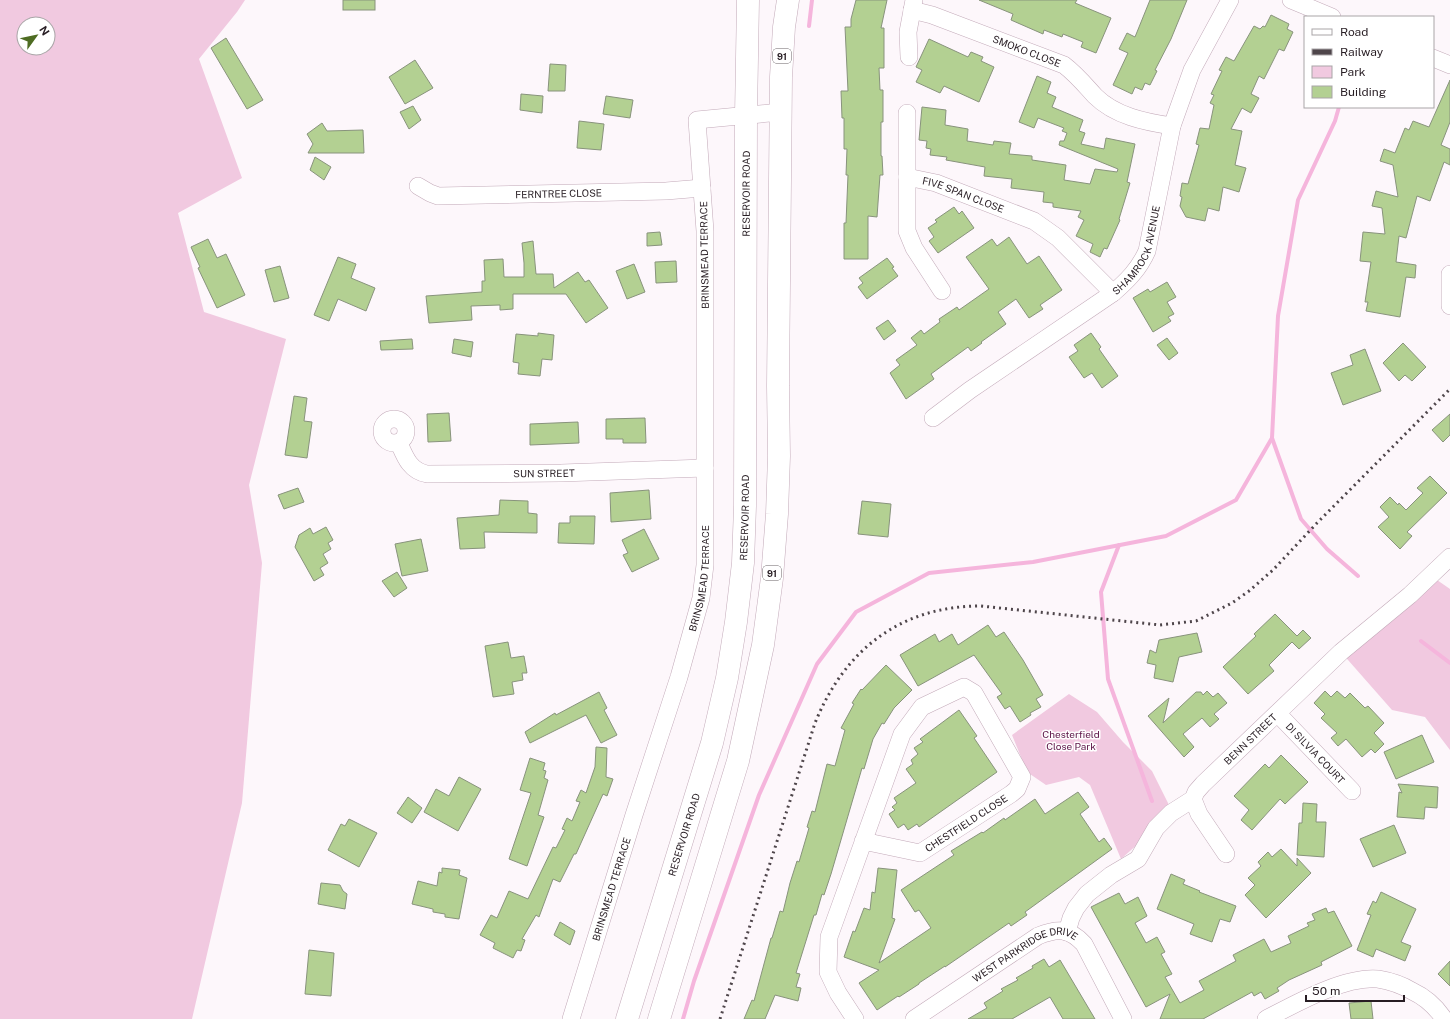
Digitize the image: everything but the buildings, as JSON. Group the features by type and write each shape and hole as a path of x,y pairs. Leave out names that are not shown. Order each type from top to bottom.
{"main road":[{"name":"RESERVOIR ROAD","path":"627,1019 712,743 727,678 736,622 743,563 745,506 746,115 748,0"},
{"name":"91","path":"659,1019 739,754 763,645 772,578 777,514 779,456 778,378 781,77 784,27 788,0"},
{"path":"649,1019 670,955 682,925 695,901"}],"street":[{"name":"SHAMROCK AVENUE","path":"933,418 970,390 1113,293 1142,262 1147,251 1172,126 1192,70 1230,0"},
{"path":"1291,0 1330,16"},
{"name":"SMOKO CLOSE","path":"909,57 908,32 913,5 932,15 1064,65 1078,77 1096,97 1110,106 1138,120 1172,126"},
{"path":"1434,58 1450,65"},
{"path":"746,115 781,112"},
{"path":"907,113 907,177"},
{"name":"BRINSMEAD TERRACE","path":"571,1019 634,815 679,677 701,598 705,565 705,231 697,120 746,115"},
{"name":"FIVE SPAN CLOSE","path":"942,291 914,248 907,232 907,177 936,183 1034,221 1058,238 1113,293"},
{"name":"FERNTREE CLOSE","path":"418,186 438,196 666,191 702,188"},
{"path":"1450,274 1450,306"},
{"name":"SUN STREET","path":"399,443 403,453 413,468 419,472 427,474 561,473 705,468"},
{"name":"BENN STREET","path":"1067,932 1076,908 1087,894 1111,875 1138,859 1156,828 1171,813 1193,799 1196,792 1203,784 1342,652 1410,595 1450,556"},
{"name":"CHESTFIELD CLOSE","path":"855,1019 838,993 828,972 829,937 863,841 902,734 922,708 964,687 974,693 1022,777 1017,789 920,853 863,841"},
{"name":"DI SILVIA COURT","path":"1278,714 1352,791"},
{"path":"1193,799 1199,814 1226,854"},
{"name":"WEST PARKRIDGE DRIVE","path":"914,1019 1038,936 1058,930 1067,932 1077,937 1084,944 1123,1019"},
{"path":"1266,1019 1328,990 1362,980 1377,979 1405,987 1420,995 1433,1005 1444,1019"}],"green space":[{"path":"0,0 245,0 199,59 242,178 178,213 204,312 286,339 249,485 262,563 242,803 192,1019 0,1019"},
{"path":"1437,580 1450,589 1450,750 1425,717 1392,710 1341,652"},
{"name":"Chesterfield Close Park","path":"1069,694 1097,712 1123,742 1152,771 1170,807 1148,835 1121,859 1090,785 1079,777 1046,785 1027,772 1012,735"}],"waterway":[{"path":"809,26 812,0"},
{"path":"1339,108 1335,121 1298,200 1278,316 1272,438 1301,519 1327,549 1358,576"},
{"path":"683,1019 694,981 759,795 817,664 856,612 929,573 1033,562 1166,536 1236,500 1272,438"},
{"path":"1119,545 1101,592 1108,679 1152,801"},
{"path":"1421,641 1450,663"}],"railway":[{"path":"720,1019 815,723 827,697 842,674 860,653 879,637 901,624 926,614 952,608 981,606 1160,625 1196,621 1232,603 1249,591 1273,570 1317,523 1450,389"}]}
